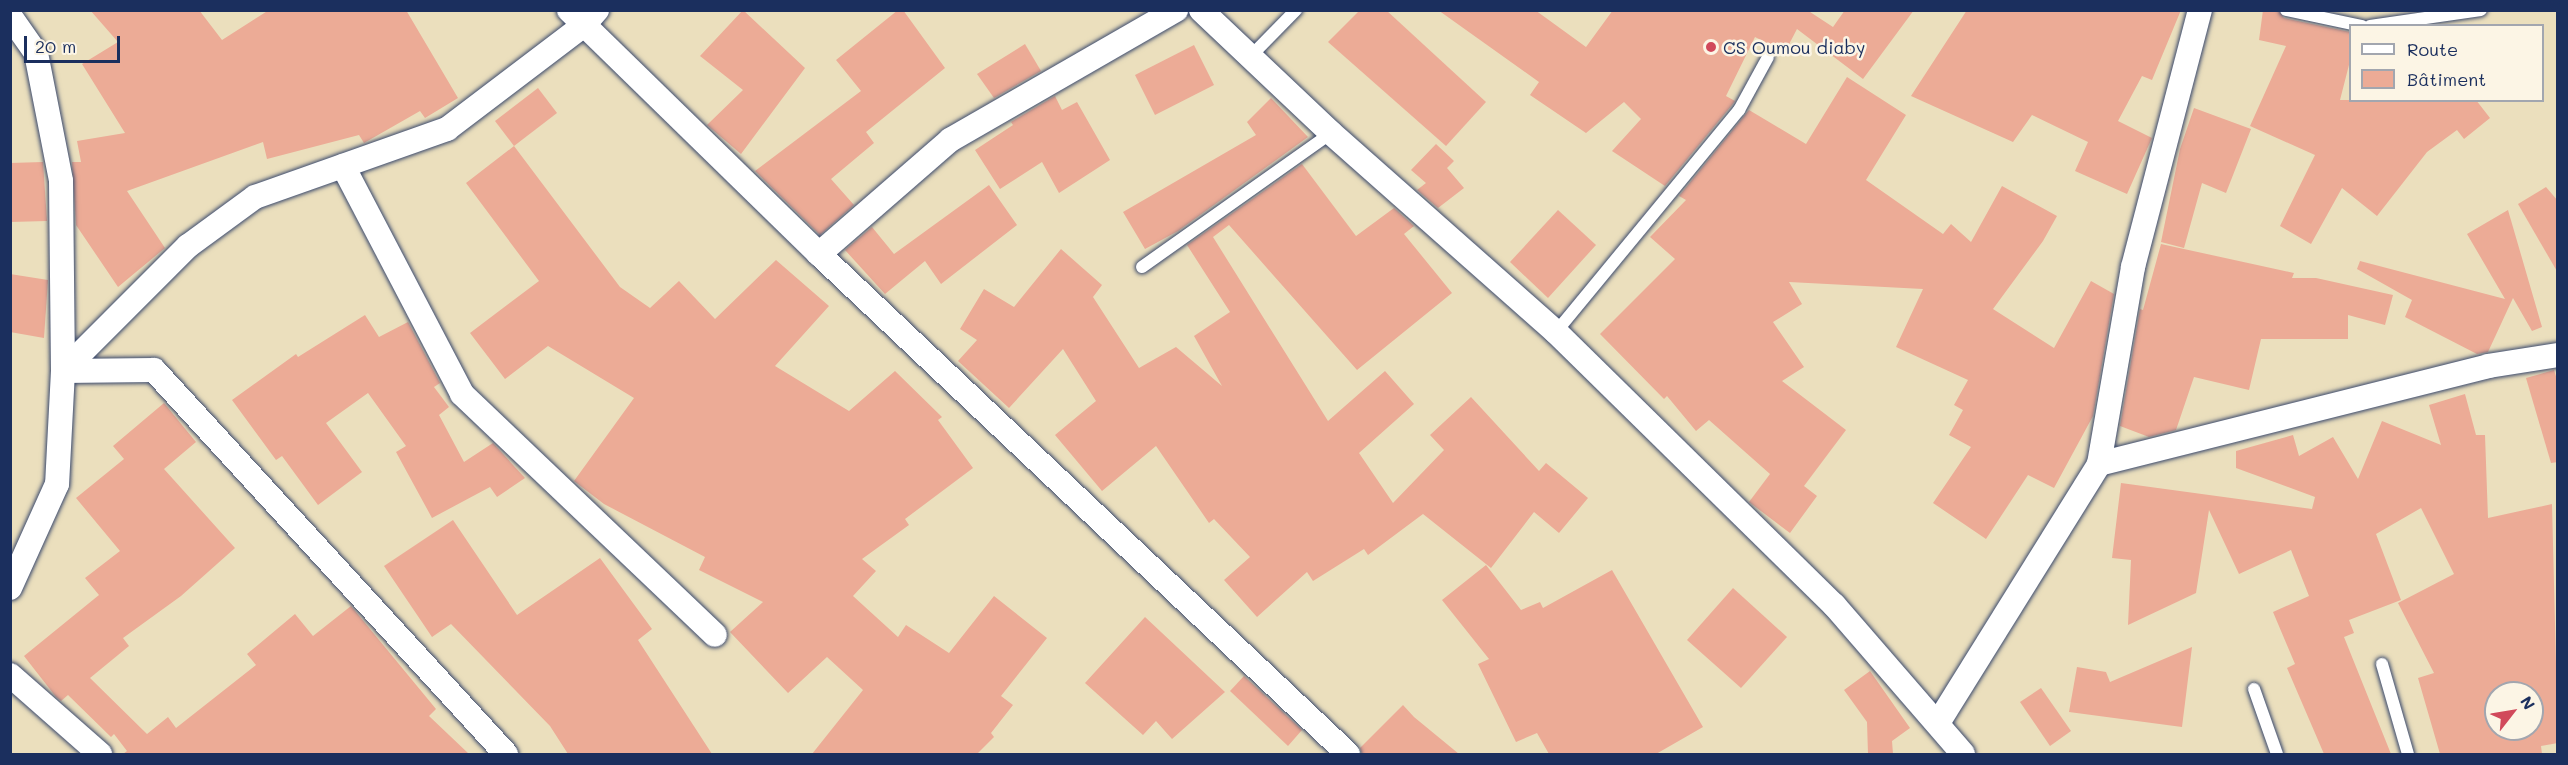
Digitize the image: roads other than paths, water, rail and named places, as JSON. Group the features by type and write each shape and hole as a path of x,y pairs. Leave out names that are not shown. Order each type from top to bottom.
{"street":[{"path":"819,255 950,140 1176,10"},
{"path":"1201,10 1332,133 1556,332 1834,605 1963,754"},
{"path":"1938,723 2099,464 2133,267 2200,10"},
{"path":"63,371 188,246 255,197 447,129 583,15 819,255 1348,754"},
{"path":"10,16 36,52 61,181 63,371 57,484 10,588"},
{"path":"343,166 462,394 715,635"},
{"path":"2099,464 2488,366 2558,355"},
{"path":"63,371 154,370 506,754"},
{"path":"10,675 100,754"}],"lane":[{"path":"1250,57 1296,10"},
{"path":"2286,10 2352,24"},
{"path":"2384,24 2481,10"},
{"path":"1556,332 1739,110 1768,57"},
{"path":"1142,267 1332,133"},
{"path":"2382,664 2408,754"},
{"path":"2254,689 2277,754"}],"place":[{"name":"CS Oumou diaby","path":"1711,47"}]}
